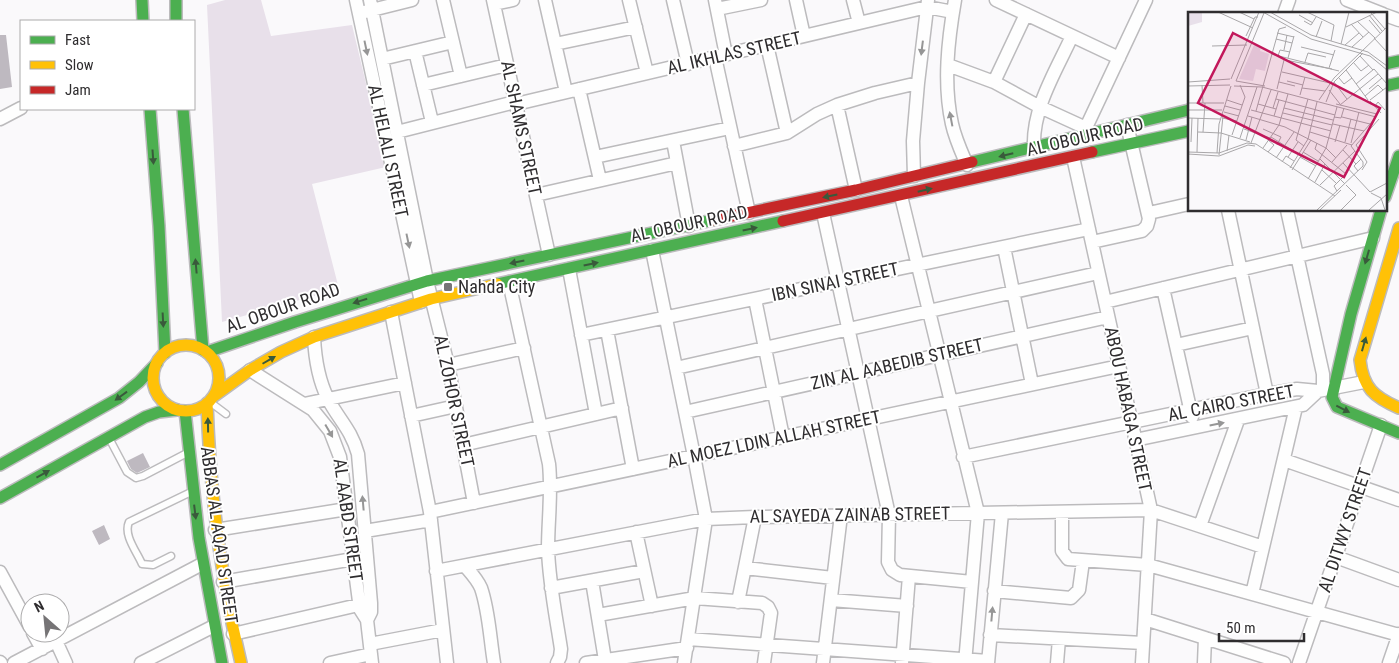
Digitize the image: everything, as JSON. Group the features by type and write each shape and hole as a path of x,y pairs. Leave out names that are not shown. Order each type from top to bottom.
{"street":[{"path":"142,0 143,20"},
{"path":"176,0 176,20"},
{"name":"AL HELALI STREET","path":"356,0 426,300"},
{"path":"359,13 371,5 412,0"},
{"path":"442,0 461,76"},
{"path":"493,2 513,0"},
{"path":"545,0 566,92"},
{"path":"629,0 647,73"},
{"path":"673,0 688,64"},
{"path":"749,213 730,128 720,56 716,5 761,0"},
{"path":"796,0 804,36"},
{"path":"853,0 859,23"},
{"path":"996,0 1119,58"},
{"path":"948,65 994,82 1084,132 1146,0"},
{"path":"1285,12 1289,0"},
{"path":"1353,1 1379,12"},
{"name":"AL SHAMS STREET","path":"493,2 549,256"},
{"path":"914,176 913,141 927,4"},
{"name":"AL IKHLAS STREET","path":"396,132 859,23 927,4 954,6"},
{"name":"AL HELALI STREET","path":"371,5 396,132 422,282"},
{"path":"954,6 949,39 948,104 952,126 967,165"},
{"path":"994,82 1026,14"},
{"path":"1386,15 1399,20"},
{"path":"555,44 636,27"},
{"path":"1034,148 1034,127 1040,107 1072,36"},
{"path":"382,59 453,42"},
{"path":"767,45 787,133"},
{"path":"415,51 432,122"},
{"path":"1386,64 1399,61"},
{"path":"423,85 507,65"},
{"path":"734,146 787,133 817,114 837,105 875,93 918,83"},
{"path":"1386,86 1399,83"},
{"path":"580,89 600,180"},
{"path":"837,105 856,190"},
{"path":"0,119 20,109"},
{"path":"150,110 159,226 165,353"},
{"path":"183,110 205,351"},
{"name":"AL OBOUR ROAD","path":"205,351 422,282 856,190 1034,148 1084,132 1126,125 1188,110"},
{"path":"1092,242 1142,231 1147,226 1149,220 1149,213 1126,125"},
{"path":"595,157 730,128"},
{"name":"AL OBOUR ROAD","path":"210,400 250,370 281,352 314,338 426,300 1188,131"},
{"path":"673,141 689,226"},
{"name":"ABOU HABAGA STREET","path":"1073,157 1151,510 1142,663"},
{"path":"1386,162 1399,158"},
{"path":"1386,195 1399,158"},
{"path":"536,195 677,164"},
{"path":"901,196 978,513 965,661"},
{"path":"1149,213 1188,204"},
{"path":"1228,211 1267,394"},
{"path":"1286,211 1325,390 1332,397 1337,407 1399,433"},
{"path":"1325,390 1351,314 1381,211"},
{"path":"823,213 889,514 889,566 896,573 910,576 972,582"},
{"path":"1399,228 1360,360 1364,382 1370,392 1379,399 1399,408"},
{"name":"IBN SINAI STREET","path":"581,335 1089,229"},
{"path":"1105,302 1373,238"},
{"path":"1004,247 1032,384"},
{"path":"652,250 706,519 684,663"},
{"path":"569,268 596,414"},
{"path":"676,368 1098,273"},
{"path":"509,282 549,464 548,550 551,588 561,649 557,663"},
{"path":"1163,288 1194,428"},
{"path":"755,299 784,437"},
{"name":"AL ZOHOR STREET","path":"426,300 448,366 474,503"},
{"path":"391,312 430,516 447,663"},
{"name":"ZIN AL AABEDIB STREET","path":"685,412 1108,317"},
{"path":"1176,345 1253,328"},
{"path":"607,330 634,469"},
{"name":"AL AABD STREET","path":"314,338 315,358 320,379 328,398 350,432 358,454 365,531 365,603"},
{"path":"0,465 119,398 139,382 165,353 174,348 194,346 205,351 214,360 218,368 218,388 210,400 197,409 160,412 145,418 0,498"},
{"path":"448,366 524,348"},
{"path":"157,363 154,374 154,386 159,396 167,405 181,410"},
{"name":"AL MOEZ LDIN ALLAH STREET","path":"365,531 430,516 474,503 1119,366"},
{"name":"AL AABD STREET","path":"250,370 313,410 322,420 336,444 340,457 353,559 365,603 371,612 367,620 371,653"},
{"path":"1325,390 1364,382"},
{"path":"304,404 404,383"},
{"name":"AL CAIRO STREET","path":"963,457 1267,394 1297,390 1325,390"},
{"name":"AL CAIRO STREET","path":"1135,440 1296,407 1303,405 1325,390"},
{"name":"ABBAS AL AQAD STREET","path":"210,400 211,491 215,530 233,634 241,663"},
{"path":"411,416 456,406"},
{"path":"1252,594 1296,407"},
{"path":"463,445 622,408"},
{"name":"ABBAS AL AQAD STREET","path":"181,410 202,564 222,663"},
{"path":"1200,526 1238,420"},
{"name":"AL DITWY STREET","path":"1299,663 1381,425"},
{"path":"1284,460 1399,500"},
{"path":"215,530 347,509"},
{"name":"AL SAYEDA ZAINAB STREET","path":"436,571 706,519 755,516 1151,510 1263,547"},
{"path":"1062,512 1063,554 1068,559 1148,565 1399,635 1389,663"},
{"path":"589,663 688,643 767,645 825,649 903,659 988,662 1002,513"},
{"path":"823,663 841,515"},
{"path":"738,602 755,516"},
{"path":"636,532 652,606"},
{"path":"1336,557 1399,580"},
{"path":"223,582 353,559"},
{"path":"994,591 1071,598 1078,590 1083,561"},
{"path":"70,634 202,564"},
{"path":"465,566 474,575 484,600 494,663"},
{"path":"745,568 833,578"},
{"path":"551,588 644,571"},
{"path":"903,659 910,576"},
{"path":"1,577 20,610"},
{"path":"592,581 605,660"},
{"path":"598,615 694,598 762,603 770,609 771,613 764,663"},
{"path":"830,600 907,606"},
{"path":"233,634 365,603"},
{"path":"1144,619 1284,663"},
{"path":"141,663 214,626"},
{"path":"330,663 371,653 443,630"},
{"path":"990,635 1143,643"},
{"path":"1204,663 1205,638"},
{"path":"1057,663 1059,639"},
{"path":"39,643 42,648"},
{"path":"14,663 52,643"},
{"path":"57,643 66,663"}],"lane":[{"path":"210,400 226,414"},
{"path":"109,438 127,472 136,478 188,453"},
{"path":"171,556 153,564 142,564 128,535 128,525 129,522 192,491"}],"shaded area":[{"path":"225,0 261,0 271,36 352,25 386,167 312,184 339,289 222,322 207,5"}],"building":[{"path":"0,35 6,35 12,87 0,89"},
{"path":"143,453 150,467 137,473 131,469 127,461"},
{"path":"104,525 110,539 99,545 92,531"}],"traffic: fast":[{"path":"142,0 143,20"},
{"path":"176,0 176,20"},
{"path":"1386,64 1399,61"},
{"path":"1386,86 1399,83"},
{"path":"150,110 159,226 165,353"},
{"path":"183,110 203,350"},
{"path":"972,162 1188,110"},
{"path":"1092,152 1188,131"},
{"path":"1386,194 1399,156"},
{"path":"1381,211 1351,314 1332,397 1337,407 1399,433"},
{"path":"207,352 295,322 427,281 713,220"},
{"path":"497,284 783,221"},
{"path":"0,465 119,398 139,382 157,363"},
{"path":"0,498 145,417 159,412 177,410"},
{"path":"185,411 199,538 222,663"}],"traffic: slow":[{"path":"1399,228 1360,360 1364,378 1371,390 1383,400 1399,408"},
{"path":"214,396 250,370 281,352 314,337 431,299 497,284"},
{"path":"186,345 198,348 209,355 216,366 219,378 216,390 209,401 198,408 186,411 174,408 163,401 156,390 153,378 156,366 163,355 174,348 186,345"},
{"path":"207,403 217,534 227,598 241,663"}],"traffic: jam":[{"path":"783,221 1092,152"},
{"path":"713,220 856,190 972,162"}],"place":[{"name":"Nahda City","path":"448,287"}]}
